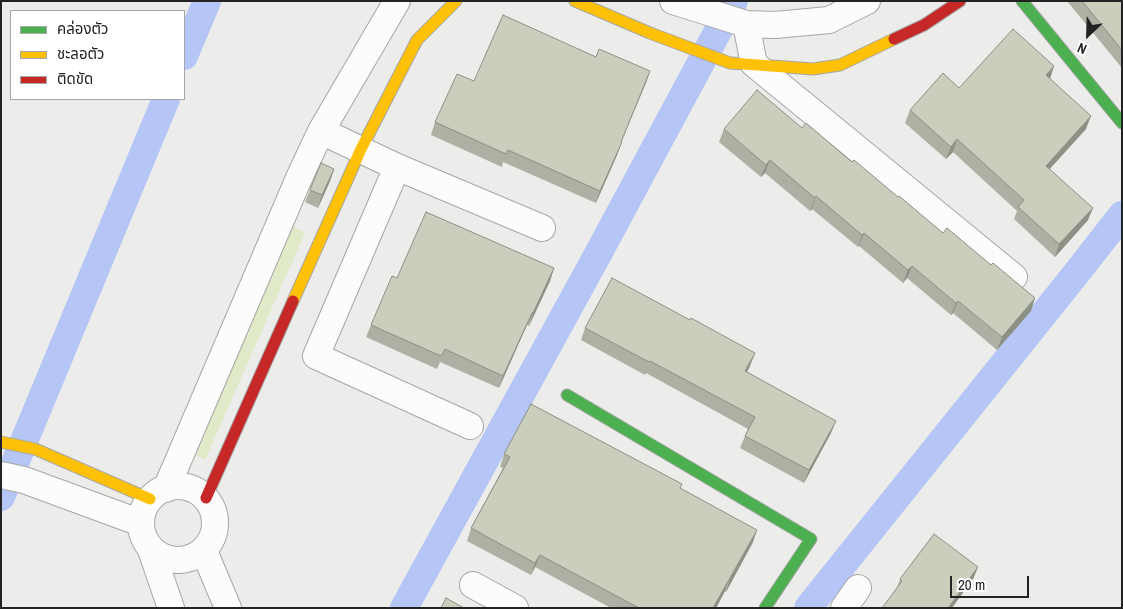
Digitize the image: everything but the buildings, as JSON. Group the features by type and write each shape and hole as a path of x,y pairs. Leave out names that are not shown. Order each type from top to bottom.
{"street":[{"path":"152,504 172,486 185,486 197,491 206,498 216,519 215,531 211,542 204,551 194,558 182,561 159,556 143,536 152,504 321,131 397,1"},
{"path":"206,498 361,149 418,40 456,1"},
{"path":"575,1 650,33 742,64 813,69 840,65 924,25 960,1"},
{"path":"673,1 746,24 774,25 828,20 867,1"},
{"path":"1022,1 1122,123"},
{"path":"742,64 746,24"},
{"path":"742,64 1014,277"},
{"path":"321,131 396,167 542,228"},
{"path":"396,167 316,356 470,426"},
{"path":"567,395 811,539 765,608"},
{"path":"1,442 35,449 152,504"},
{"path":"13,477 152,504"},
{"path":"150,547 171,608"},
{"path":"204,551 228,608"},
{"path":"473,585 514,608"}],"green space":[{"path":"293,226 305,233 205,460 193,454"}],"waterway":[{"path":"185,54 207,1"},
{"path":"404,608 734,1"},
{"path":"1,497 166,100"},
{"path":"808,608 1122,215"}],"traffic: fast":[{"path":"1022,1 1122,123"},
{"path":"567,395 811,539 765,608"}],"traffic: slow":[{"path":"293,301 361,149 417,40 456,1"},
{"path":"575,1 650,33 730,63 813,69 840,65 894,39"},
{"path":"1,442 35,449 150,499"}],"traffic: jam":[{"path":"894,39 924,25 960,1"},
{"path":"206,498 293,301"}]}
